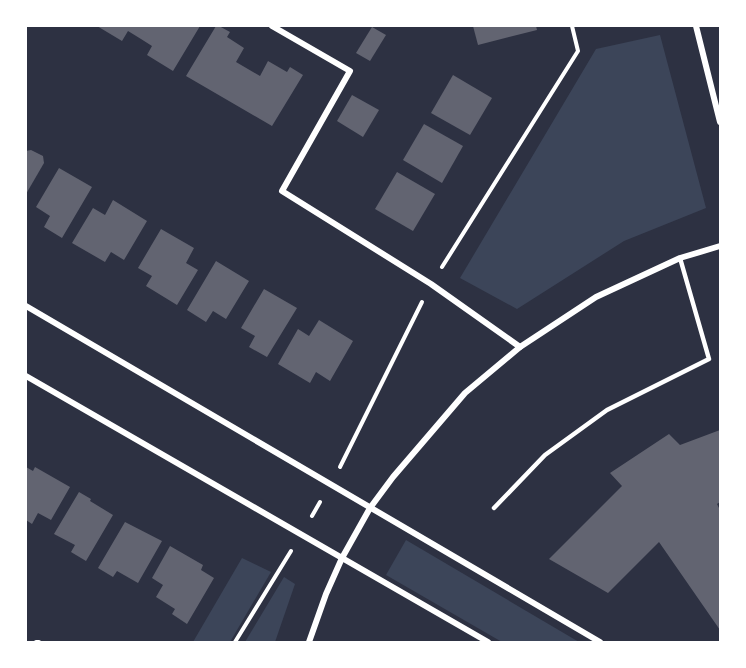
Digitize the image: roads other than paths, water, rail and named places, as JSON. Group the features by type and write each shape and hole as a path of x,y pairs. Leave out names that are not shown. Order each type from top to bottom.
{"street":[{"path":"272,26 350,71 282,191 431,284 520,347"},
{"path":"696,26 720,122"},
{"path":"309,642 342,558 370,508 393,477 465,393 520,347 597,297 680,258 720,246"},
{"path":"26,306 600,642"},
{"path":"26,376 488,642"}],"lane":[{"path":"494,508 545,455 607,410 710,359 680,258"}]}
